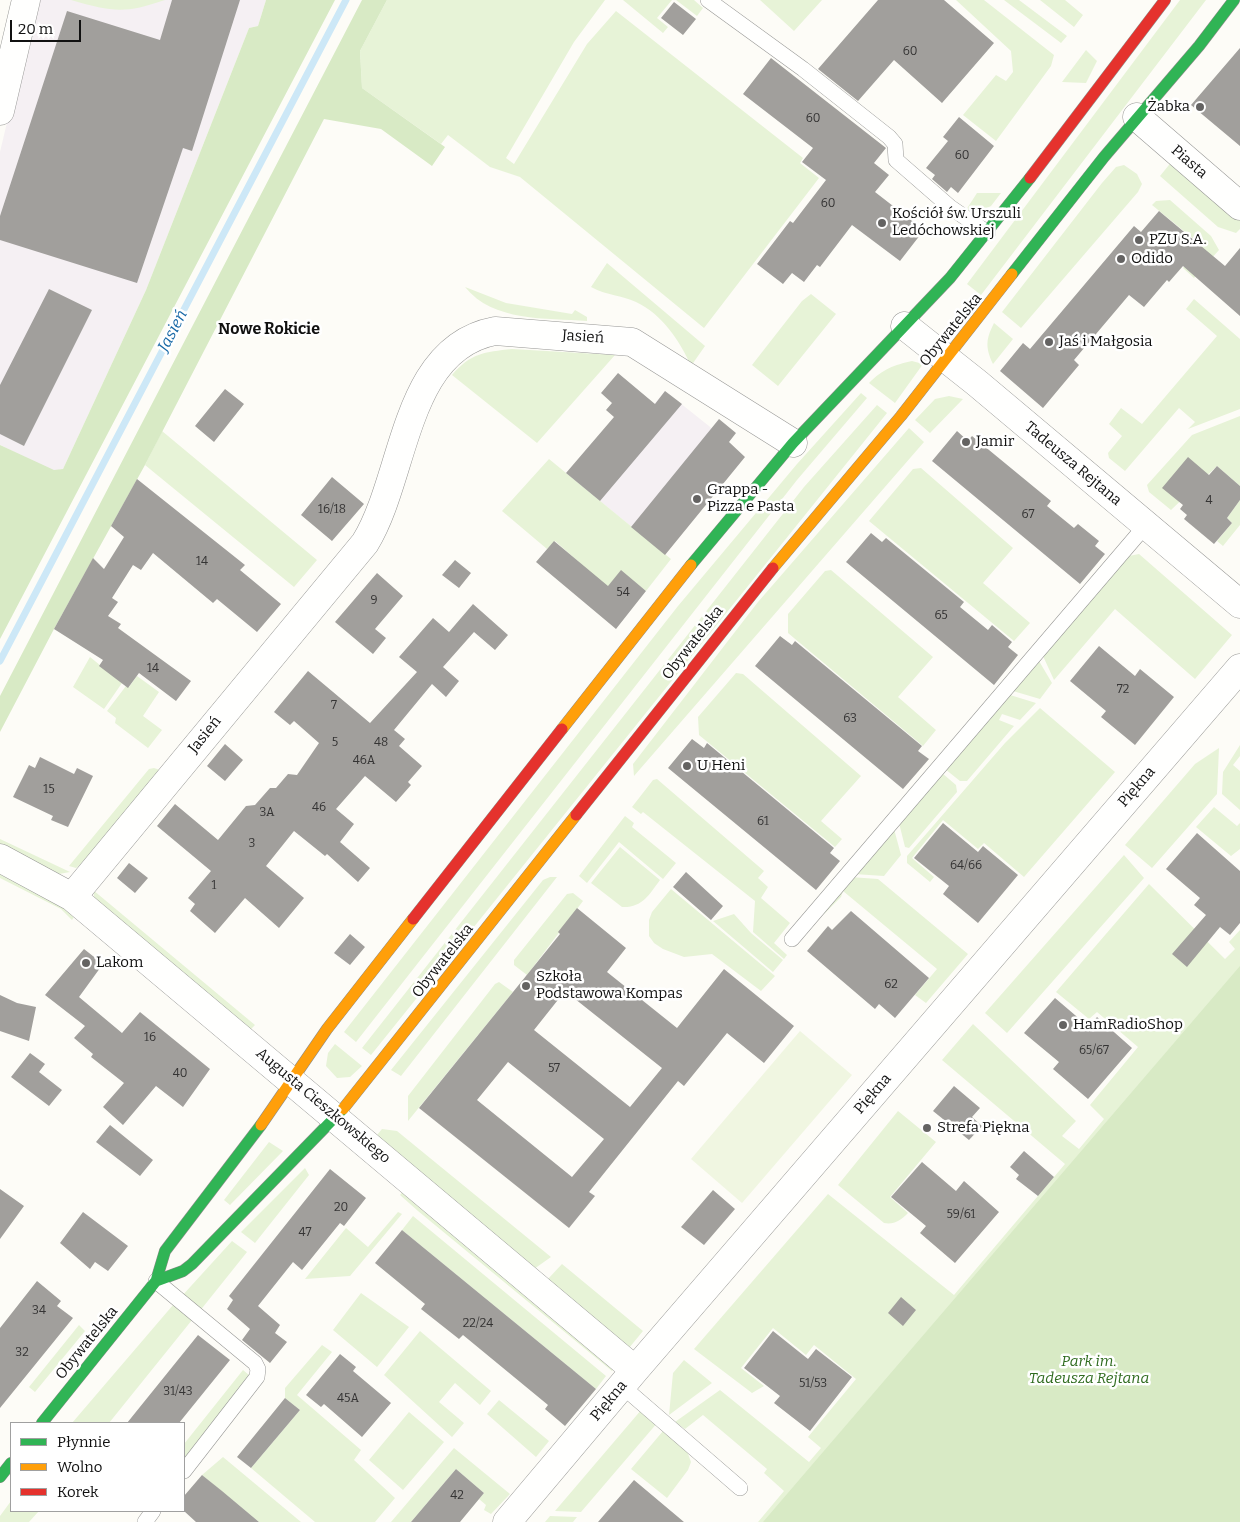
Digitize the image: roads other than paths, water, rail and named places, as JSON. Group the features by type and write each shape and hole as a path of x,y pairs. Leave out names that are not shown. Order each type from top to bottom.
{"main road":[{"name":"Obywatelska","path":"43,1422 156,1282 165,1251 260,1125 327,1029 675,585 793,443 950,278 988,233 1165,0"},
{"name":"Obywatelska","path":"156,1282 183,1271 192,1264 336,1117 372,1075 733,616 946,359 1104,157 1199,46 1234,0"},
{"path":"0,1477 10,1464"}],"street":[{"path":"0,111 26,0"},
{"name":"Piasta","path":"1137,118 1240,206"},
{"name":"Tadeusza Rejtana","path":"905,326 1240,604"},
{"name":"Jasień","path":"72,896 365,543 378,520 416,404 429,377 448,356 468,340 481,334 495,331 632,342 793,443"},
{"name":"Piękna","path":"508,1522 629,1378 1240,668"},
{"name":"Augusta Cieszkowskiego","path":"0,858 72,896 336,1117 629,1378"}],"lane":[{"path":"708,0 803,69 889,138 895,144 896,160 956,212 988,233"},
{"path":"792,939 1146,526"},
{"path":"156,1282 255,1362 258,1369 257,1377 185,1470"},
{"path":"629,1378 740,1488"},
{"path":"144,1522 152,1512"}],"waterway":[{"name":"Jasień","path":"0,661 346,0"}],"place":[{"name":"Żabka","path":"1200,107"},
{"name":"Kościół św. Urszuli Ledóchowskiej","path":"882,223"},
{"name":"PZU S.A.","path":"1139,240"},
{"name":"Odido","path":"1121,259"},
{"name":"Jaś i Małgosia","path":"1049,342"},
{"name":"Jamir","path":"966,442"},
{"name":"Grappa - Pizza e Pasta","path":"697,499"},
{"name":"U Heni","path":"687,766"},
{"name":"Lakom","path":"86,963"},
{"name":"Szkoła Podstawowa Kompas","path":"526,986"},
{"name":"HamRadioShop","path":"1063,1025"},
{"name":"Strefa Piękna","path":"927,1128"}],"district":[{"name":"Nowe Rokicie","path":"269,330"}],"park label":[{"name":"Park im. Tadeusza Rejtana","path":"1089,1370"}]}
